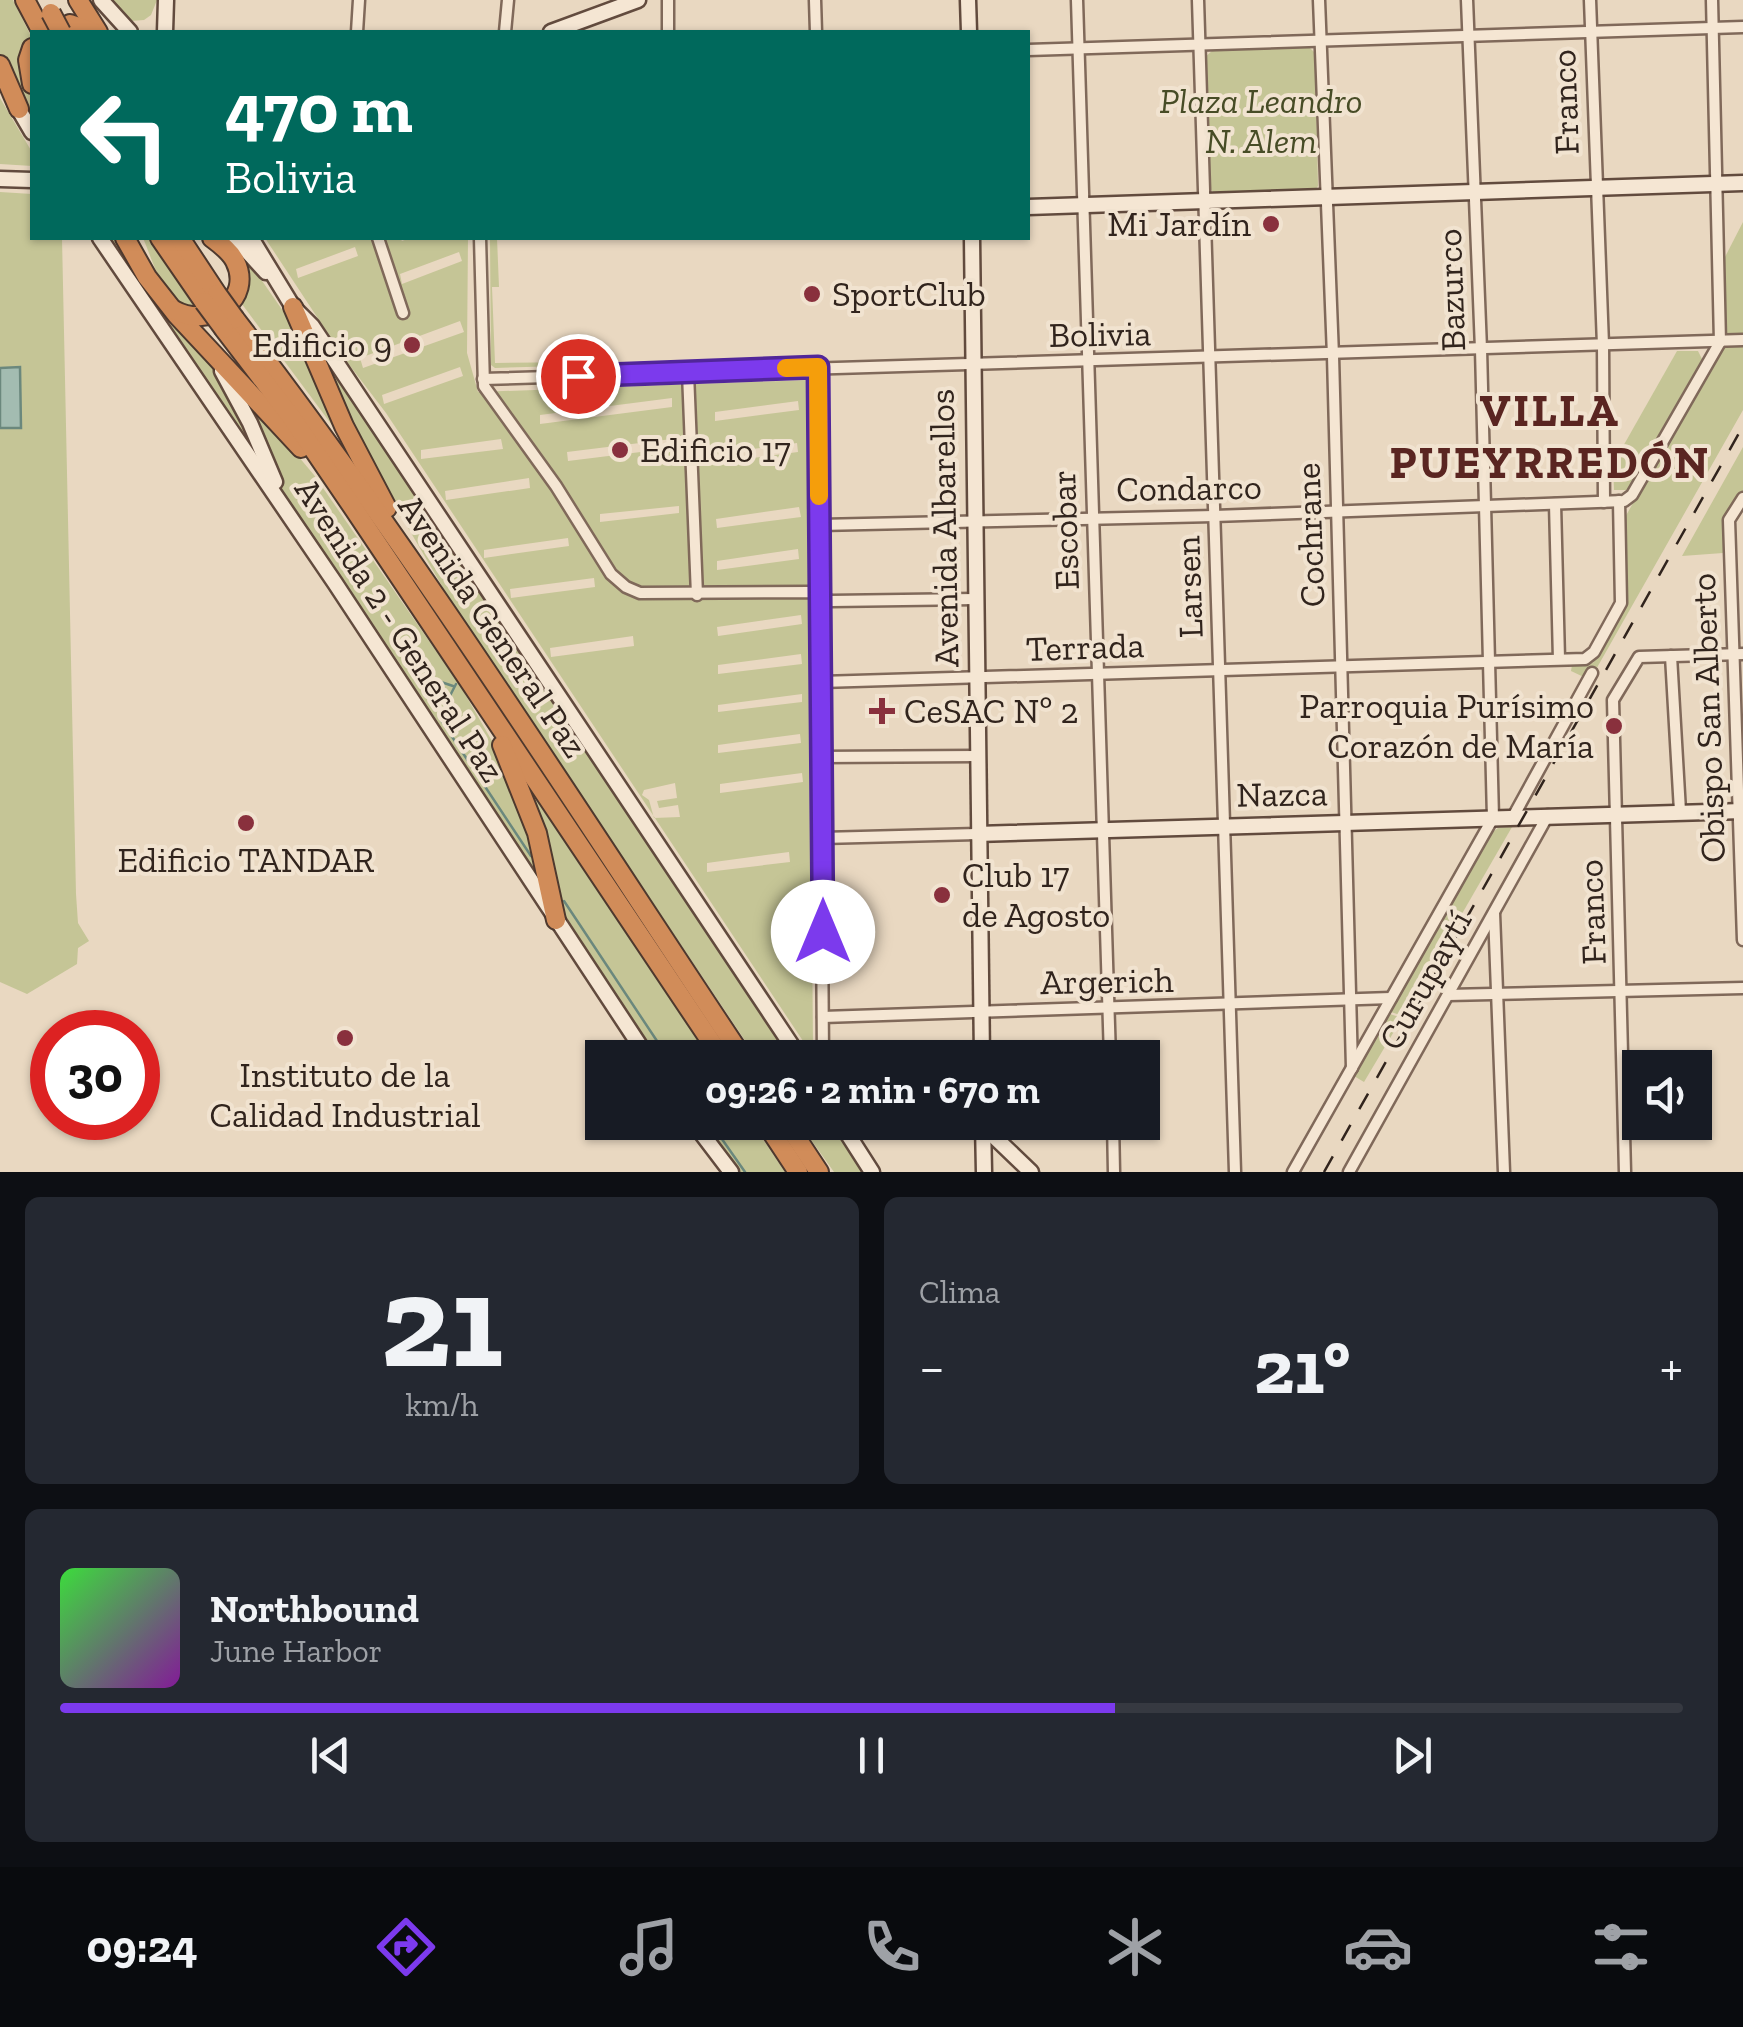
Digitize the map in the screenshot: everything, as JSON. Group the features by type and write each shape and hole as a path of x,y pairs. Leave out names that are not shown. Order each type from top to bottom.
{"highway":[{"path":"26,0 43,16 66,28"},
{"path":"78,0 95,30"},
{"path":"0,65 19,109"},
{"path":"126,240 147,277 205,346 354,508"},
{"path":"139,240 166,300 185,316 200,318 216,314 231,301 237,288 238,270 230,254 214,240"},
{"name":"Avenida General Paz","path":"162,240 230,324 710,1040"},
{"name":"Avenida General Paz","path":"181,240 211,298"},
{"path":"288,299 344,426 419,571"},
{"name":"Avenida General Paz","path":"230,324 300,403 419,571 731,1040"},
{"path":"484,703 533,820 556,920"},
{"path":"777,1140 798,1172"},
{"path":"798,1140 819,1172"}],"street":[{"path":"101,0 128,30"},
{"path":"163,30 166,0"},
{"path":"357,30 360,0"},
{"path":"505,30 508,0"},
{"path":"556,30 638,0"},
{"path":"668,0 668,30"},
{"path":"815,0 816,30"},
{"path":"968,0 969,30"},
{"name":"Escobar","path":"1077,0 1110,1040"},
{"name":"Larsen","path":"1198,0 1236,1172"},
{"name":"Cochrane","path":"1319,0 1352,1068"},
{"name":"Bazurco","path":"1467,0 1493,818"},
{"name":"Franco","path":"1590,0 1603,345 1604,502"},
{"path":"1618,502 1632,495 1720,342 1712,0"},
{"path":"1030,50 1743,27"},
{"path":"0,78 30,128"},
{"path":"0,178 30,180"},
{"path":"1030,207 1743,182"},
{"name":"Avenida 2 - General Paz","path":"101,240 636,1040"},
{"path":"236,240 288,299"},
{"name":"Avenida General Paz","path":"252,240 288,299 312,326 788,1040"},
{"path":"379,240 402,313"},
{"path":"480,240 482,380 615,579 640,593 810,592 831,601 975,599"},
{"name":"Avenida Albarellos","path":"972,240 982,1040"},
{"name":"Bolivia","path":"482,380 1743,340"},
{"path":"205,346 241,404 292,520"},
{"path":"818,367 823,1040"},
{"path":"688,372 697,594"},
{"name":"Obispo San Alberto","path":"1743,498 1729,520 1739,654 1743,940"},
{"name":"Condarco","path":"820,525 1618,502"},
{"name":"Terrada","path":"821,682 1590,658 1621,603 1618,502"},
{"path":"1555,504 1559,660"},
{"path":"1680,811 1672,656 1739,654"},
{"name":"Franco","path":"1625,1172 1613,700 1639,657 1672,656"},
{"path":"1513,817 1592,673"},
{"path":"821,757 976,756"},
{"name":"Nazca","path":"822,838 1740,811"},
{"name":"Curupaytí","path":"1349,1172 1548,816"},
{"name":"Curupaytí","path":"1293,1172 1493,818"},
{"path":"1494,912 1504,1172"},
{"path":"1448,995 1743,988"},
{"name":"Argerich","path":"823,1017 1391,998"},
{"path":"707,1140 731,1172"},
{"path":"852,1140 872,1172"},
{"path":"983,1140 984,1172"},
{"path":"999,1140 1031,1172"},
{"path":"1113,1140 1114,1172"}],"green space":[{"path":"0,0 13,0 30,34 30,119 0,59"},
{"path":"112,0 157,0 151,15 131,21"},
{"name":"Plaza Leandro N. Alem","path":"1309,47 1315,53 1318,186 1315,190 1214,193 1208,186 1204,58 1213,50"},
{"path":"0,98 30,149 30,166 0,164"},
{"path":"0,192 30,194 30,240 62,240 76,894 78,923 89,941 78,948 77,964 27,994 0,982"},
{"path":"1743,222 1743,336 1724,338 1725,257"},
{"path":"106,240 122,240 209,357 256,445 258,460"},
{"path":"144,240 150,240 198,313 186,309 169,294"},
{"path":"221,240 230,240 240,249 299,334 343,440 239,300"},
{"path":"266,240 468,240 467,353 478,392 808,380 813,1040 802,1040 655,818 680,817 678,805 659,808 657,801 677,798 675,783 644,790 642,795 649,800 653,816","holes":["355,247 358,256 298,278 296,269","459,252 462,261 402,284 400,274","460,321 464,332 363,368 360,358","460,367 463,376 384,404 382,395","672,398 672,407 540,424 540,415","798,401 799,410 715,421 715,412","501,439 503,449 421,459 421,450","672,439 673,448 568,461 567,452","797,443 798,452 715,463 715,454","529,478 530,488 446,500 445,491","679,506 679,513 600,522 600,514","799,507 801,517 717,528 716,519","568,538 569,546 484,558 484,550","798,549 799,559 717,570 717,561","594,578 595,587 511,598 510,589","801,615 802,624 718,636 717,627","633,636 634,646 551,657 550,648","801,654 802,664 718,674 718,665","802,694 802,702 718,712 718,705","800,734 801,743 718,753 718,745","802,773 803,782 720,793 720,784","789,852 790,862 707,872 707,863"]},
{"path":"490,240 497,240 499,287 492,287 495,363 596,365 491,365"},
{"path":"1743,344 1743,410 1590,680 1571,671 1572,665 1593,663 1626,602 1623,521 1718,351 1726,345"},
{"path":"1677,351 1698,351 1702,359 1627,490 1614,490 1613,464"},
{"path":"327,362 782,1040 745,1040 449,598 365,454"},
{"path":"236,382 314,475 461,687 496,748 530,833 544,891 284,496"},
{"path":"1743,447 1743,493 1725,521 1723,553 1682,556"},
{"path":"526,785 698,1040 645,1040 566,918"},
{"path":"1512,827 1403,1016 1391,1012 1489,835 1498,828"},
{"path":"1390,1014 1402,1018 1364,1082 1354,1076"},
{"path":"712,1140 763,1140 785,1172 737,1172"},
{"path":"811,1140 844,1140 866,1172 834,1172"}],"shaded area":[{"path":"20,367 21,428 0,428 0,368"}],"waterway":[{"path":"412,660 435,680 453,686"},
{"path":"456,684 439,717 531,856"},
{"path":"564,901 656,1040"},
{"path":"723,1140 745,1172"}],"railway":[{"path":"1324,1172 1743,426"}],"slow traffic":[{"path":"786,368 818,367 819,496"}],"place":[{"name":"Mi Jardín","path":"1271,224"},
{"name":"SportClub","path":"812,294"},
{"name":"Edificio 9","path":"412,345"},
{"name":"Edificio 17","path":"620,450"},
{"name":"CeSAC Nº 2","path":"882,711"},
{"name":"Parroquia Purísimo Corazón de María","path":"1614,726"},
{"name":"Edificio TANDAR","path":"246,823"},
{"name":"Club 17 de Agosto","path":"942,895"},
{"name":"Instituto de la Calidad Industrial","path":"345,1038"}],"district":[{"name":"VILLA PUEYRREDÓN","path":"1550,436"}],"route":[{"path":"578,376 818,367 823,932"}]}
